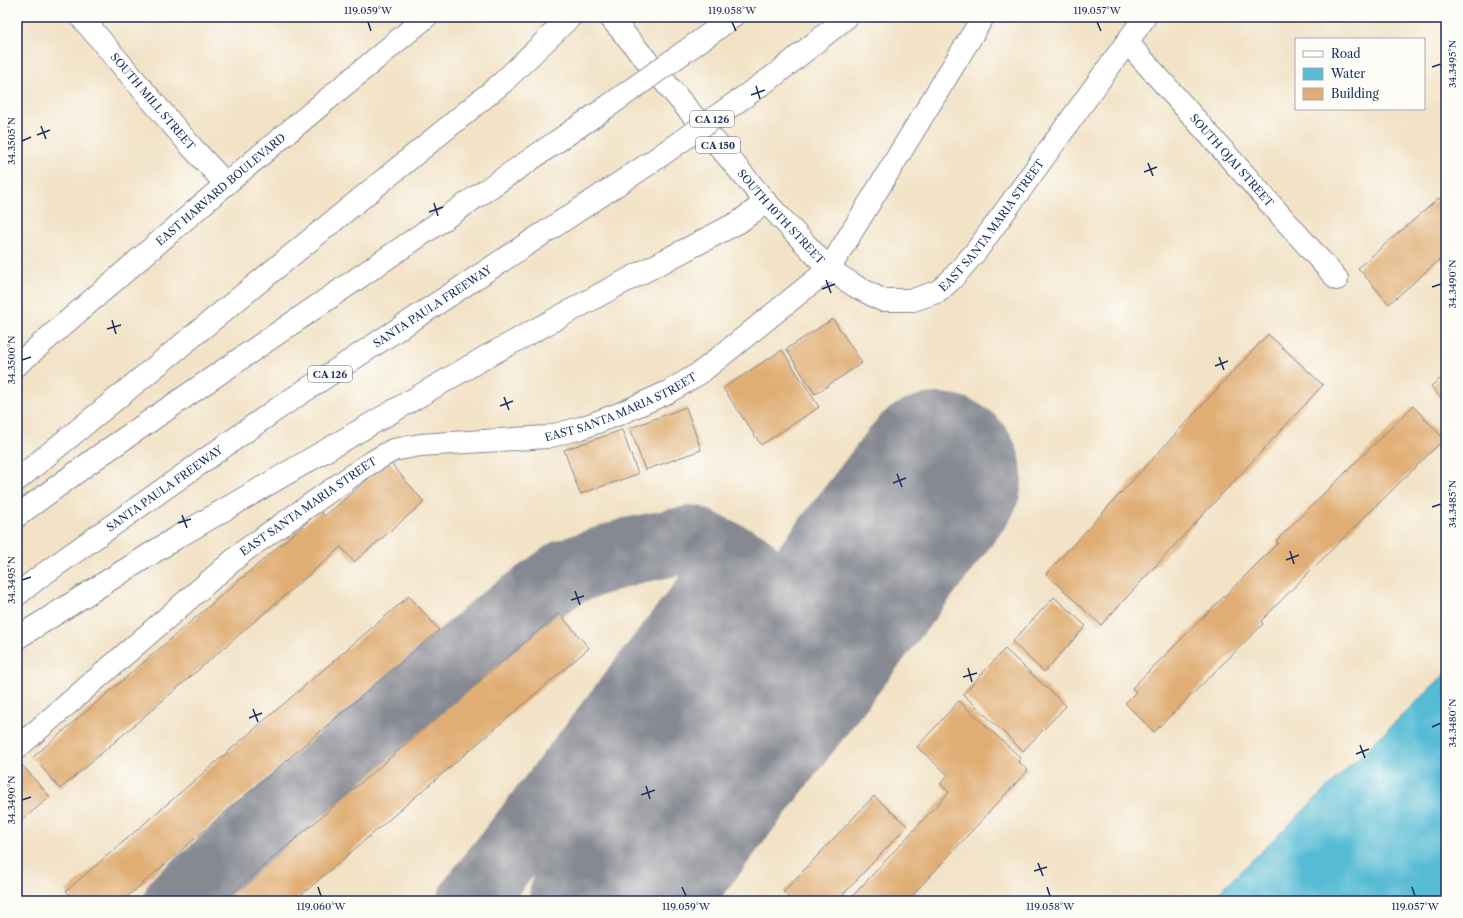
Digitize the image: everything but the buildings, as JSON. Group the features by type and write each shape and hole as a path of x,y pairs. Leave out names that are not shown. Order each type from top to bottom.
{"main road":[{"name":"SOUTH MILL STREET","path":"81,17 189,144 226,184"},
{"path":"17,480 502,83 570,17"},
{"name":"SOUTH 10TH STREET","path":"610,17 766,202 829,269"},
{"name":"SANTA PAULA FREEWAY","path":"17,595 38,578 277,409 650,163 775,75 846,17"},
{"path":"829,269 983,17"},
{"name":"EAST SANTA MARIA STREET","path":"17,748 244,550 367,465 393,450 420,445 547,437 581,428 619,414 668,392 700,373 829,269 855,286 882,300 913,300 939,290 952,279 977,250 1145,17"},
{"name":"EAST HARVARD BOULEVARD","path":"17,365 226,184 425,18"},
{"path":"17,516 96,458 607,107 725,23"},
{"name":"SOUTH OJAI STREET","path":"1127,42 1337,279"},
{"path":"17,638 176,538 477,362 614,287 739,222 766,202"}],"water":[{"path":"1446,673 1446,901 1210,901"}],"taxiway":[{"path":"177,901 500,621 567,572 630,551 692,539 745,563 787,604 815,637"},
{"path":"471,901 724,574 740,569 753,571"}],"runway":[{"path":"613,901 938,477"}]}
